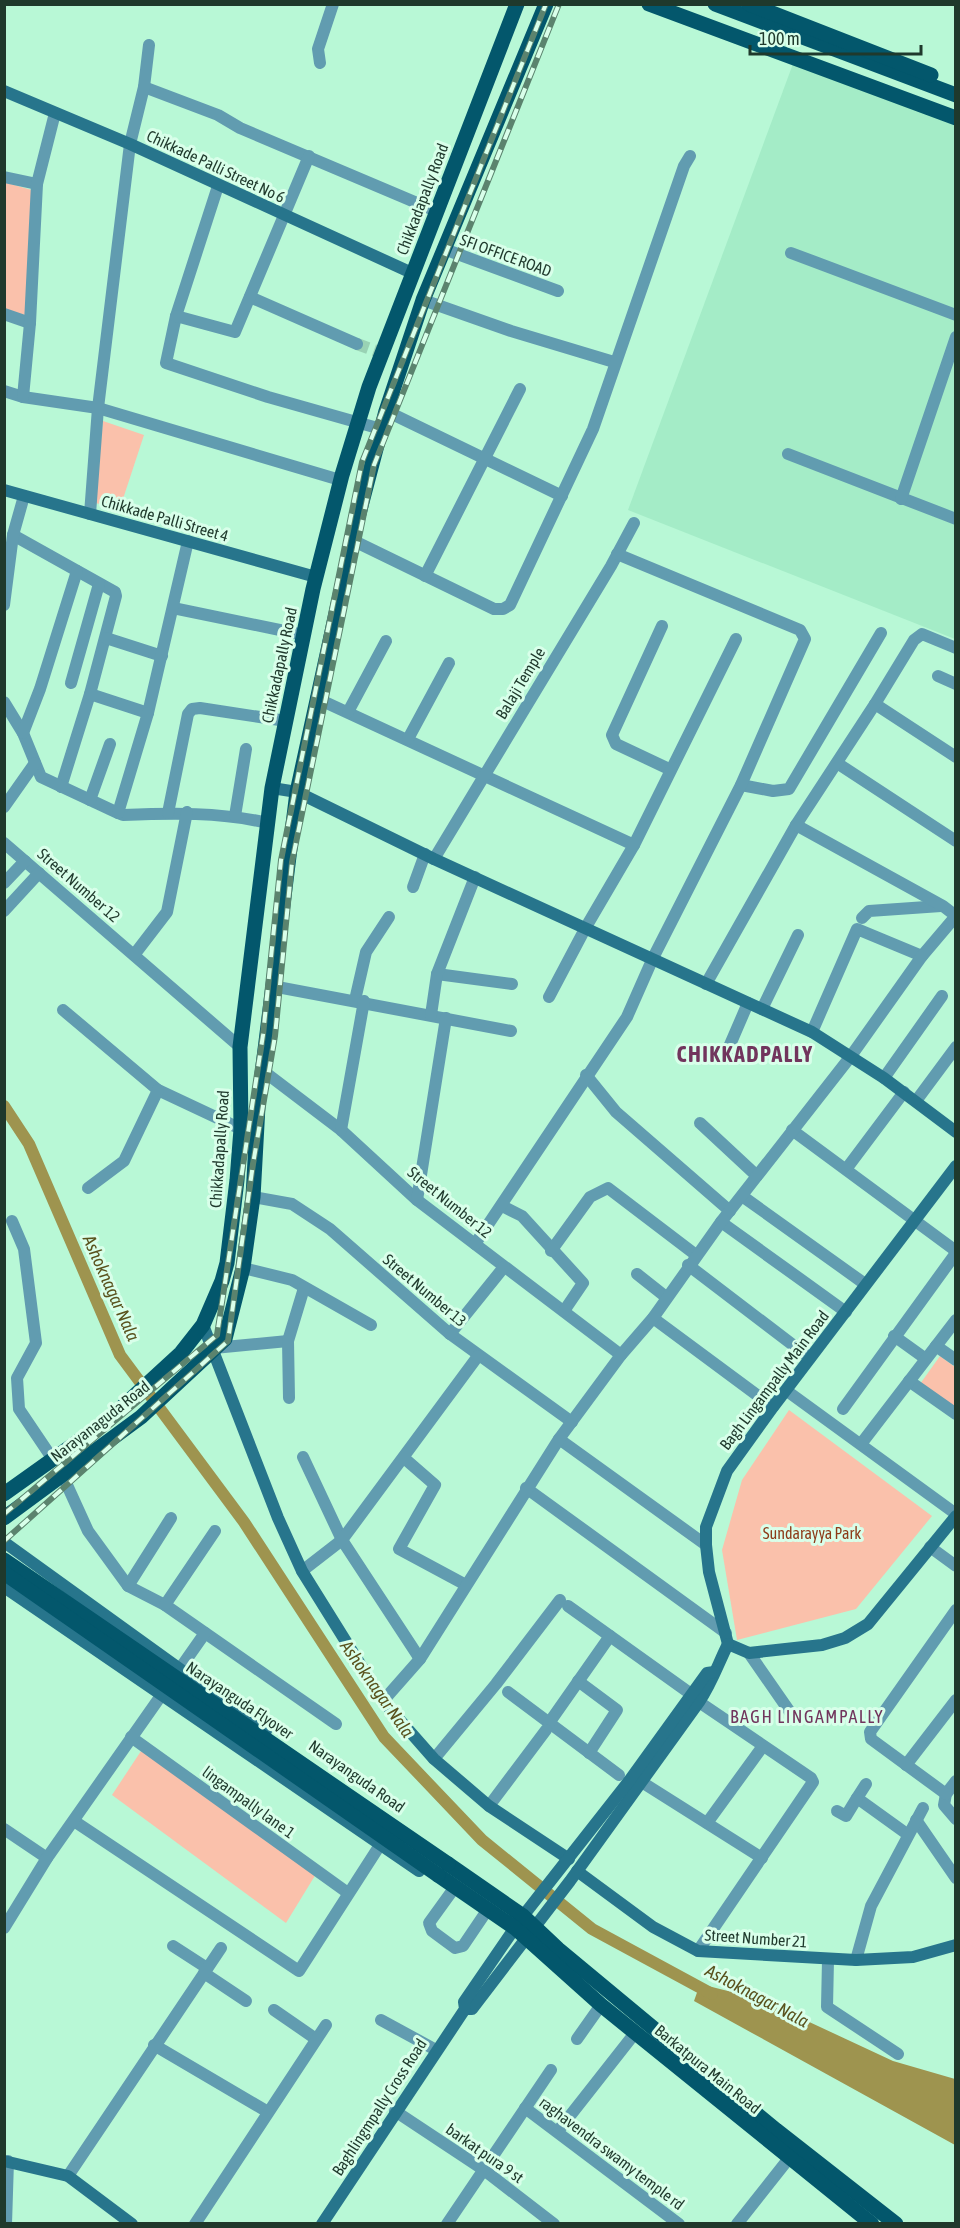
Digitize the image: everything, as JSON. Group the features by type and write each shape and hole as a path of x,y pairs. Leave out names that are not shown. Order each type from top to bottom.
{"main road":[{"name":"Chikkadapally Road","path":"181,1353 203,1325 227,1263 241,1129 240,1047 272,788 316,577 340,480 412,273 517,4"},
{"path":"214,1348 225,1339 243,1268 253,1197 262,1070 297,792 352,540 386,411 423,300 546,4"},
{"path":"649,4 668,6 956,110"},
{"path":"715,4 956,95"},
{"path":"749,4 956,84"},
{"path":"668,6 956,118"},
{"path":"472,120 493,129"},
{"name":"Narayanaguda Road","path":"4,1518 141,1417 214,1348"},
{"name":"Narayanaguda Road","path":"4,1494 108,1420 181,1353"},
{"name":"Narayanguda Flyover","path":"4,1560 449,1876"},
{"name":"Narayanguda Flyover","path":"4,1574 449,1876"},
{"path":"449,1876 488,1909 528,1921"},
{"path":"449,1876 528,1921 558,1949 767,2123 897,2223"},
{"name":"Barkatpura Main Road","path":"528,1921 601,2006 872,2223"}],"street":[{"path":"320,63 318,49 333,4"},
{"path":"90,514 98,408 130,144 144,87 149,45"},
{"path":"144,87 218,116 240,128 436,212"},
{"name":"Chikkade Palli Street No 6","path":"4,91 130,144 285,217 412,273"},
{"path":"23,397 30,323 37,184 56,113"},
{"path":"176,316 235,332 309,156"},
{"path":"352,540 494,609 503,609 510,605 593,429 614,362 684,166 690,156"},
{"path":"4,177 37,184"},
{"path":"218,186 176,316 166,363 381,429"},
{"name":"SFI OFFICE ROAD","path":"444,249 558,291"},
{"path":"791,254 956,315"},
{"path":"250,297 357,344"},
{"path":"423,300 511,331 614,362"},
{"path":"4,315 30,323"},
{"path":"901,499 956,337"},
{"path":"425,576 520,389"},
{"path":"4,391 23,397 98,408 340,480"},
{"path":"386,411 562,496"},
{"path":"788,454 956,519"},
{"name":"Chikkade Palli Street 4","path":"4,490 316,577"},
{"path":"4,605 10,540 24,496"},
{"name":"Balaji Temple","path":"413,887 617,554 633,523"},
{"path":"10,540 77,571 115,592 116,596 106,638 62,787"},
{"path":"118,813 148,713 188,541"},
{"path":"475,1244 627,1017 653,958 741,786 804,645 804,634 749,607 617,554"},
{"path":"23,733 40,689 77,571"},
{"path":"71,683 99,584"},
{"path":"173,608 304,635"},
{"path":"662,626 612,735 615,744 669,769"},
{"path":"741,786 773,791 789,789 881,633"},
{"path":"706,984 795,825 918,635 956,648"},
{"path":"106,638 162,656"},
{"path":"549,997 586,927 634,845 669,769 735,639"},
{"path":"348,712 386,641"},
{"path":"408,739 449,663"},
{"path":"938,676 956,684"},
{"path":"90,694 148,713"},
{"path":"316,698 408,739 482,777 634,845"},
{"path":"4,702 23,733 41,777 118,813 123,815 187,812 235,816 267,823"},
{"path":"875,704 956,757"},
{"path":"168,813 188,714 192,709 200,708 286,721"},
{"path":"90,800 110,744"},
{"path":"235,816 246,748"},
{"path":"4,807 35,763"},
{"path":"837,763 956,841"},
{"path":"272,788 297,792 430,857 812,1032 884,1078 956,1132"},
{"path":"134,955 167,912 187,812"},
{"path":"383,1701 420,1659 559,1439 621,1355 653,1318 692,1260 851,1056 922,957 956,916 943,906 795,825"},
{"name":"Street Number 12","path":"4,843 240,1047"},
{"path":"4,883 25,861"},
{"path":"4,911 39,873"},
{"path":"431,1015 437,974 475,877"},
{"path":"862,918 869,911 943,906"},
{"path":"341,1130 366,952 389,916"},
{"path":"812,1032 857,929 922,957"},
{"path":"762,1009 798,934"},
{"path":"437,974 512,984"},
{"path":"272,986 511,1031"},
{"path":"884,1078 942,996"},
{"path":"726,1054 748,1003"},
{"path":"63,1010 158,1090 241,1129"},
{"path":"417,1200 446,1018"},
{"path":"916,1101 956,1047"},
{"name":"Street Number 12","path":"262,1070 341,1130 417,1200 621,1355"},
{"path":"586,1075 616,1112 730,1211"},
{"path":"88,1188 124,1161 158,1090"},
{"path":"847,1168 904,1092"},
{"path":"700,1123 757,1176"},
{"path":"792,1130 916,1219 956,1252 843,1409"},
{"name":"Bagh Lingampally Main Road","path":"727,1639 709,1572 705,1545 706,1527 727,1471 865,1284 956,1166"},
{"path":"551,1251 590,1197 608,1188 810,1358"},
{"path":"742,1196 865,1284"},
{"name":"Street Number 13","path":"253,1197 292,1204 330,1229 450,1334 572,1422"},
{"path":"502,1206 522,1216 551,1251 583,1283 564,1311"},
{"path":"12,1221 24,1249 36,1343 17,1378 19,1409 52,1458"},
{"path":"721,1222 846,1312"},
{"path":"450,1334 504,1267"},
{"path":"243,1268 291,1280 371,1325"},
{"path":"637,1274 666,1297"},
{"path":"289,1398 288,1341 304,1288"},
{"path":"653,1318 773,1407"},
{"path":"861,1444 956,1320"},
{"path":"203,1325 214,1348 278,1518 302,1571 383,1701 434,1759 489,1806 565,1864"},
{"path":"894,1336 926,1359"},
{"path":"214,1348 288,1341"},
{"path":"936,1346 956,1360"},
{"path":"302,1571 342,1540 478,1356"},
{"path":"909,1381 956,1413"},
{"path":"749,1653 822,1646 845,1638 868,1624 956,1515 787,1391"},
{"path":"559,1439 705,1545"},
{"path":"303,1457 342,1540 420,1659"},
{"path":"404,1458 435,1485 399,1549 465,1585"},
{"path":"62,1474 88,1532 128,1586 165,1605 336,1724"},
{"path":"526,1488 727,1639 749,1653 792,1715"},
{"path":"128,1586 171,1518"},
{"path":"165,1605 215,1531"},
{"name":"Narayanguda Road","path":"4,1542 449,1860 449,1876"},
{"path":"930,1547 956,1566"},
{"path":"4,1587 161,1692 380,1845 440,1883 449,1876"},
{"path":"434,1759 564,1603 811,1778 813,1782 698,1951"},
{"path":"946,1794 871,1739 870,1732 956,1610"},
{"path":"4,1928 47,1858 161,1692 205,1633"},
{"path":"489,1806 610,1636"},
{"path":"528,1921 574,1876 695,1698 707,1674 714,1672 727,1639"},
{"path":"578,1681 617,1710 589,1753"},
{"path":"507,1692 548,1726 619,1775"},
{"path":"528,1921 565,1864 695,1698"},
{"path":"906,1765 956,1700"},
{"name":"lingampally lane 1","path":"131,1737 348,1893"},
{"path":"707,1823 763,1746"},
{"path":"640,1781 762,1858"},
{"path":"956,1781 946,1794 944,1805 956,1819"},
{"path":"837,1811 846,1816 866,1784"},
{"path":"857,1798 907,1834"},
{"path":"856,1960 871,1906 907,1834 923,1808"},
{"path":"916,1820 956,1878"},
{"path":"74,1821 299,1971 380,1845"},
{"path":"4,1829 47,1858"},
{"path":"449,1876 429,1923 432,1931 455,1948 463,1946 488,1909"},
{"name":"Street Number 21","path":"574,1876 653,1927 698,1951 856,1960 913,1957 956,1945"},
{"name":"Baghlingmpally Cross Road","path":"322,2223 465,2008 464,2002 528,1921"},
{"path":"173,1946 246,2001"},
{"path":"68,2176 221,1948"},
{"path":"828,1960 827,2007 898,2054"},
{"path":"577,2039 601,2006"},
{"path":"274,2010 316,2039"},
{"path":"381,2020 436,2050"},
{"path":"195,2223 326,2025"},
{"path":"558,2131 635,2033"},
{"path":"154,2045 268,2112"},
{"path":"447,2223 551,2070"},
{"name":"raghavendra swamy temple rd","path":"525,2108 679,2223"},
{"name":"barkat pura 9 st","path":"395,2111 483,2170 554,2223"},
{"path":"737,2223 790,2157"},
{"path":"6,2223 6,2161 68,2176 132,2223"}],"shaded area":[{"path":"794,61 955,122 955,639 628,510"},
{"path":"700,1984 760,1999 893,2061 955,2079 955,2145 694,2001"}],"green space":[{"path":"4,182 35,191 28,316 5,309"},
{"path":"103,421 144,435 120,508 95,503"},
{"path":"940,1356 955,1367 955,1408 920,1384"},
{"name":"Sundarayya Park","path":"789,1410 932,1516 856,1609 737,1640 722,1550 742,1480"},
{"path":"143,1748 316,1874 286,1923 112,1795"}],"waterway":[{"name":"Ashoknagar Nala","path":"4,1106 29,1144 120,1355 244,1522 384,1737 482,1840 592,1929 712,1994"}],"tunnel":[{"path":"357,344 382,353"}],"railway":[{"path":"4,1514 217,1335 263,1035 281,860 362,462 546,4"},
{"path":"4,1541 228,1341 253,1164 275,1036 292,862 374,465 559,4"}],"district":[{"name":"CHIKKADPALLY","path":"745,1054"},
{"name":"BAGH LINGAMPALLY","path":"807,1717"}]}
